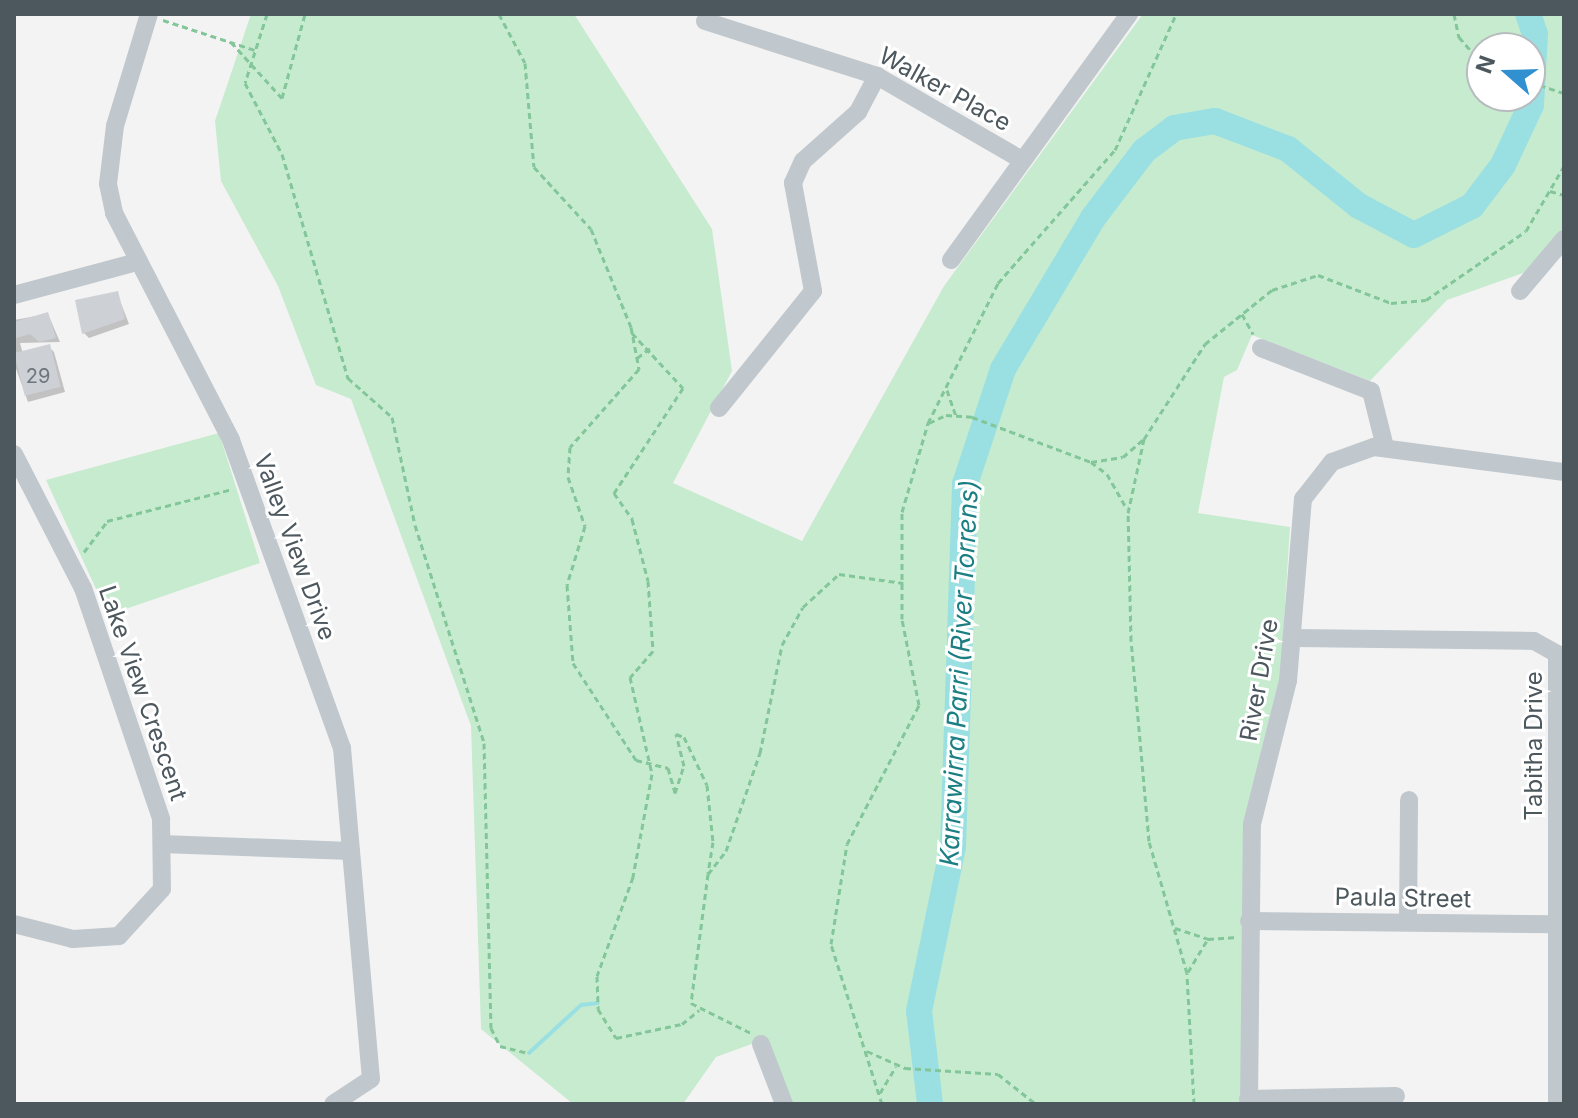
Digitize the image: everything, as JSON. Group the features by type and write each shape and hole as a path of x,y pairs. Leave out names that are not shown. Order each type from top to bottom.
{"street":[{"path":"951,260 1129,14"},
{"name":"Valley View Drive","path":"148,15 108,164 114,213 236,454 342,748 371,1079 333,1104"},
{"name":"Walker Place","path":"705,21 877,76 1022,160"},
{"path":"719,408 813,291 793,183 803,161 858,112 877,76"},
{"path":"1520,291 1564,239"},
{"path":"14,295 137,262"},
{"path":"1261,348 1371,391 1384,420 1385,447"},
{"name":"River Drive","path":"1248,1102 1252,824 1295,638 1295,533 1303,499 1332,462 1385,447 1564,472"},
{"name":"Lake View Crescent","path":"14,454 83,588 161,819 162,844 162,889 119,936 73,939 14,924"},
{"name":"Tabitha Drive","path":"1295,638 1551,647 1559,665 1559,1093"},
{"path":"1408,922 1409,800"},
{"path":"162,844 351,851"},
{"name":"Paula Street","path":"1249,929 1408,922 1557,924"},
{"path":"761,1044 784,1104"},
{"path":"1248,1102 1396,1096"}],"path":[{"path":"267,14 245,83 282,154 348,378 392,417 415,525 484,743 491,1028 500,1046 529,1053"},
{"path":"231,42 282,98 305,14"},
{"path":"499,14 525,63 534,167 591,229 632,333 637,358 631,384 570,447 568,477 585,526 567,585 573,663 636,760 668,768 675,793 684,766 676,734 684,737 707,785 713,842 689,991 699,1010 761,1044"},
{"path":"882,1104 831,944 847,844 919,705 903,583 902,512 928,423 998,283 1115,150 1176,14"},
{"path":"1454,14 1459,37 1466,45"},
{"path":"148,15 256,50"},
{"path":"1194,1104 1187,973 1145,810 1128,513 1144,439 1188,364 1242,314 1297,277 1318,275 1391,303 1426,300 1526,231 1564,166"},
{"path":"1550,191 1564,195"},
{"path":"1242,314 1261,348"},
{"path":"632,333 652,347 683,388 614,493 632,519 648,581 653,651 630,677 651,764 633,877 597,976 598,1009 616,1038 682,1024 699,1010"},
{"path":"637,358 652,347"},
{"path":"946,387 956,416"},
{"path":"928,423 956,416 972,417 1091,462 1107,474 1128,513"},
{"path":"1091,462 1123,457 1144,439"},
{"path":"82,555 107,521 239,487"},
{"path":"708,874 726,851 760,753 782,645 803,607 839,574 903,583"},
{"path":"1175,928 1208,939 1249,929"},
{"path":"1187,973 1208,939"},
{"path":"865,1050 896,1066 998,1074 1036,1104"},
{"path":"879,1095 896,1066"}],"green space":[{"path":"251,14 574,14 712,229 732,371 673,483 802,541 944,286 1143,14 1564,14 1564,232 1526,272 1447,300 1370,381 1252,335 1237,370 1224,377 1198,513 1290,527 1280,685 1245,822 1243,1104 793,1104 768,1038 716,1057 683,1104 573,1104 481,1029 471,726 351,399 316,385 278,286 221,181 215,121"},
{"path":"219,433 260,563 108,615 46,480"}],"building":[{"path":"118,291 125,319 82,334 75,300"},
{"path":"48,312 56,338 39,342 30,334 16,338 14,349 14,322"},
{"path":"50,344 61,387 25,396 14,353"}],"waterway":[{"name":"Karrawirra Parri (River Torrens)","path":"930,1104 919,1011 953,847 965,484 1003,369 1093,218 1144,151 1174,128 1215,121 1288,149 1359,206 1414,235 1472,206 1503,165 1531,105 1535,34 1528,14"},
{"path":"529,1053 581,1005 598,1003"}]}
